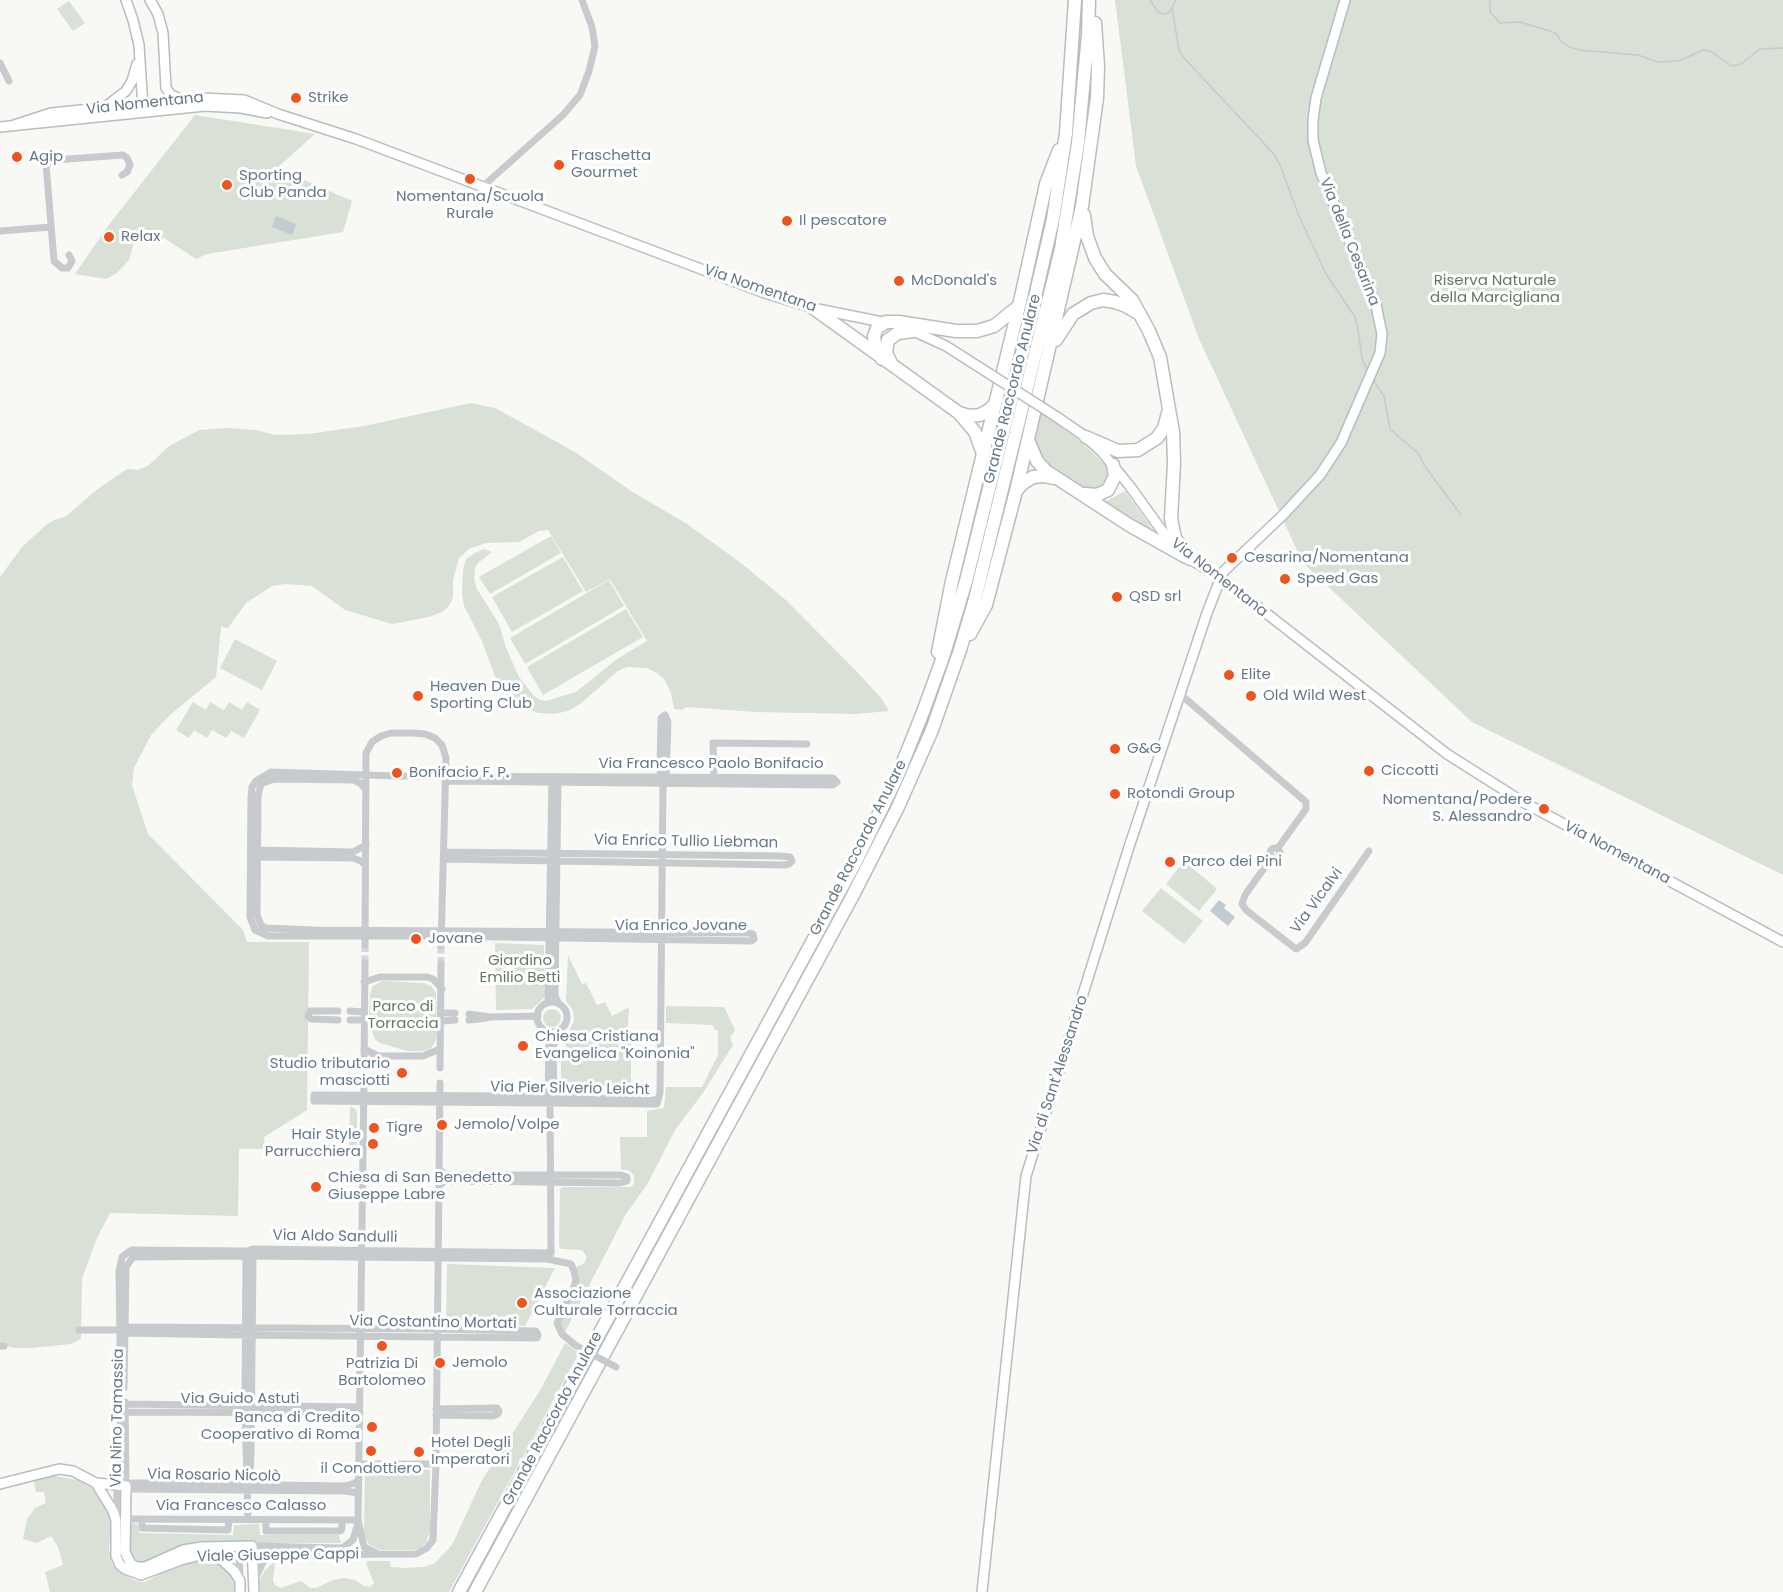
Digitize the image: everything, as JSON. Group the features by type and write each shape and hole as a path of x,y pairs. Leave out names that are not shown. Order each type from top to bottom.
{"highway":[{"name":"Grande Raccordo Anulare","path":"460,1589 855,863 897,777 935,682 959,606 1014,388 1053,219 1066,133 1075,0"},
{"name":"Grande Raccordo Anulare","path":"475,1592 880,844 932,730 960,650 1061,249 1078,143 1091,0"},
{"path":"960,650 984,609 1017,491 1082,206 1095,121 1098,80 1091,0"},
{"path":"935,682 952,581 1019,306 1046,184 1066,133"},
{"path":"1082,206 1090,247 1098,264 1110,279 1129,296 1143,318 1160,357 1169,400 1174,453 1171,519 1176,538 1190,559"},
{"path":"1049,351 1066,322 1079,309 1090,303 1103,300 1121,303 1143,318"},
{"path":"882,359 874,336 876,329 886,322 977,332 998,324 1019,306"},
{"path":"813,308 959,413 975,432 983,455"},
{"path":"893,367 886,353 887,341 898,333 913,331"},
{"path":"1086,437 1118,451 1134,451 1144,447 1162,431 1168,417 1169,400"},
{"path":"959,413 969,416 980,415 995,404"},
{"path":"1028,440 1036,461 1054,478 1129,525 1190,559"},
{"path":"1080,493 1093,496 1108,490 1114,480 1113,465"},
{"path":"1017,491 1022,484 1033,477 1054,478"}],"main road":[{"path":"126,0 140,50 143,108"},
{"path":"150,0 158,14 164,36 166,88 171,95 183,100"},
{"name":"Via della Cesarina","path":"1221,578 1223,572 1320,475 1341,443 1380,353 1382,338 1376,305 1321,173 1313,140 1316,98 1345,0"},
{"path":"103,108 130,86 140,50"},
{"name":"Via Nomentana","path":"0,127 143,108 183,100 210,97 239,99 278,114 356,138 762,292 813,308 886,322 946,346 1086,437 1113,465 1165,536 1190,559 1221,578 1433,744 1475,773 1540,812 1783,942"},
{"name":"Via Nomentana","path":"11,126 42,115 103,108 216,106 278,114"},
{"name":"Via di Sant'Alessandro","path":"982,1592 1026,1176 1129,847 1221,578"},
{"path":"0,1484 59,1469 73,1471 96,1483 122,1486"},
{"path":"96,1483 121,1520"},
{"name":"Via Nino Tamassia","path":"122,1486 121,1520 116,1556 120,1565 131,1568"},
{"name":"Viale Giuseppe Cappi","path":"131,1568 145,1567 183,1550 202,1546 252,1550"},
{"path":"252,1550 254,1588"},
{"name":"Viale Giuseppe Cappi","path":"131,1568 141,1575 150,1574 181,1560 200,1555 213,1555"},
{"path":"213,1555 229,1566 240,1581 240,1592"}],"street":[{"path":"482,187 563,116 580,95 595,46 593,32 582,0"},
{"path":"0,63 9,81"},
{"path":"69,255 72,261 68,268 62,268 54,261 45,169 47,163 54,160 123,155 130,165 122,175"},
{"path":"0,231 51,227"},
{"name":"Via Vicalvi","path":"1180,694 1306,802 1306,809 1278,848 1279,856 1272,857 1245,895 1242,904 1246,910 1297,949 1305,943 1369,851"},
{"path":"662,937 664,779 668,722 665,715 661,718 664,779"},
{"path":"365,945 366,753 372,742 384,735 412,734 431,736 442,745 446,758 441,946"},
{"path":"714,777 713,743 807,744"},
{"name":"Via Francesco Paolo Bonifacio","path":"264,778 271,772 445,778 664,779 833,785 837,782 834,778 664,779"},
{"path":"254,854 259,788 264,778 353,780 360,783 366,790"},
{"path":"555,779 553,857 555,996 566,1011 567,1019 554,1047 549,1178 549,1256 571,1264 576,1276 574,1287 557,1323 562,1334 575,1345 616,1367"},
{"path":"254,854 354,852 366,845"},
{"path":"254,854 354,858 365,865"},
{"name":"Via Enrico Jovane","path":"254,854 250,917 258,927 314,933 553,935 751,941 755,936 748,933 662,937"},
{"name":"Via Enrico Tullio Liebman","path":"444,855 662,859 785,866 792,861 790,857 780,856 662,859"},
{"path":"548,1003 553,935"},
{"name":"Via Pier Silverio Leicht","path":"364,1098 314,1101 314,1095 364,1098 551,1099 657,1104 660,1093 662,937"},
{"path":"364,1067 365,963"},
{"path":"440,1068 441,964"},
{"path":"364,982 380,977 427,977 442,988"},
{"path":"551,1099 549,1048 546,1031 540,1025 538,1016 541,1008 548,1003 559,1004"},
{"path":"338,1011 310,1011 308,1016 311,1019 338,1020"},
{"path":"350,1011 363,1011"},
{"path":"469,1017 538,1016"},
{"path":"442,1017 455,1017"},
{"path":"350,1020 363,1020"},
{"path":"546,1031 560,1030"},
{"path":"364,1049 378,1056 423,1056 440,1049"},
{"path":"364,1082 358,1520 364,1547 378,1554"},
{"path":"360,1464 436,1464 440,1083"},
{"path":"440,1170 445,1174 453,1175 549,1178 620,1183 627,1181 627,1177 621,1175 549,1178 445,1181 440,1185"},
{"name":"Via Aldo Sandulli","path":"122,1257 132,1250 549,1256"},
{"path":"248,1520 249,1253"},
{"name":"Via Aldo Sandulli","path":"133,1257 249,1253"},
{"name":"Via Nino Tamassia","path":"122,1257 119,1272 123,1330"},
{"name":"Via Nino Tamassia","path":"122,1486 123,1330 126,1267 133,1257"},
{"name":"Via Costantino Mortati","path":"79,1330 437,1333 536,1331 538,1335 537,1338 437,1333"},
{"name":"Via Guido Astuti","path":"122,1408 360,1410"},
{"path":"497,1408 499,1411 493,1416 436,1412 497,1408"},
{"name":"Viale Giuseppe Cappi","path":"252,1550 275,1554 416,1554 431,1544 434,1536 436,1464"},
{"name":"Via Rosario Nicolò","path":"247,1487 345,1486 359,1479"},
{"name":"Via Rosario Nicolò","path":"122,1486 131,1483 358,1493"},
{"name":"Via Francesco Calasso","path":"121,1520 358,1520"},
{"name":"Viale Giuseppe Cappi","path":"252,1550 342,1548 353,1540 358,1520"},
{"path":"239,1550 240,1581"},
{"name":"Viale Giuseppe Cappi","path":"213,1555 239,1550"},
{"path":"254,1588 257,1571 263,1562 275,1554"}],"green space":[{"name":"Riserva Naturale della Marcigliana","path":"1115,0 1783,0 1783,875 1472,722 1303,563 1199,339 1136,166"},
{"path":"69,1 85,23 73,31 57,9"},
{"name":"Sporting Club Panda","path":"195,115 315,134 277,168 352,201 343,232 207,254 196,259 164,238 159,241 146,230 133,246 129,260 117,273 106,279 75,274 108,226"},
{"path":"471,403 495,408 575,452 631,491 687,524 741,563 787,601 861,676 882,699 889,711 855,714 756,712 687,707 681,710 674,709 671,693 664,679 647,668 627,667 618,671 580,704 568,711 554,714 538,713 524,707 507,695 497,682 482,641 464,606 463,570 466,559 475,553 484,549 492,552 475,568 474,579 477,589 499,624 506,648 519,677 540,700 546,701 576,692 617,659 647,641 610,579 586,592 548,530 539,531 519,542 486,543 469,549 459,558 453,580 453,597 449,606 442,612 429,617 392,624 345,610 312,586 285,584 272,586 246,603 228,628 221,627 216,677 171,714 151,735 134,768 132,785 148,834 243,930 247,942 309,942 307,1110 264,1137 265,1149 239,1149 238,1216 110,1213 96,1240 82,1279 81,1339 71,1344 32,1348 14,1348 0,1344 0,577 22,547 46,525 65,517 99,488 127,469 137,470 148,466 169,446 199,430 227,428 256,430 275,435 308,434 364,426"},
{"path":"1041,412 1083,443 1104,464 1111,473 1103,488 1088,491 1043,463 1033,439"},
{"path":"1125,491 1156,534 1101,504"},
{"path":"551,536 561,553 490,594 479,577"},
{"path":"563,557 583,591 512,632 492,597"},
{"path":"609,580 624,606 525,664 510,638"},
{"path":"626,609 643,637 543,695 527,667"},
{"path":"235,639 277,661 262,690 220,668"},
{"path":"193,702 206,710 210,702 224,710 229,702 242,710 247,702 260,710 244,738 231,731 226,738 212,730 207,738 194,730 189,738 176,730"},
{"path":"1184,861 1217,889 1199,911 1166,884"},
{"path":"1161,888 1203,921 1184,944 1142,911"},
{"name":"Giardino Emilio Betti","path":"495,943 544,945 545,997 532,1009 496,1010"},
{"path":"568,955 582,984 586,983 597,1005 605,1002 612,1016 629,1007 628,1028 621,1028 620,1036 631,1037 631,1092 561,1092 561,1056 566,1051 562,1037 568,1034 574,1020 573,1010 566,1001"},
{"name":"Parco di Torraccia","path":"382,981 423,983 431,986 436,993 437,1034 431,1048 424,1051 407,1051 380,1043 375,1039 369,1023 370,994 373,986"},
{"path":"666,1006 724,1007 735,1030 730,1038 733,1045 703,1093 675,1130 648,1183 626,1214 565,1332 561,1324 579,1280 576,1267 584,1264 587,1257 582,1250 561,1249 559,1246 560,1189 562,1187 632,1187 634,1175 628,1170 621,1170 620,1137 647,1137 647,1111 664,1108 666,1087 702,1087 718,1055 718,1030 714,1030 713,1025 666,1023"},
{"path":"552,1009 558,1012 561,1018 558,1024 552,1027 546,1024 543,1018 546,1012"},
{"path":"350,1107 357,1112 357,1150 349,1150"},
{"path":"447,1264 555,1268 525,1326 483,1325 446,1322"},
{"path":"565,1343 579,1353 449,1592 260,1592 260,1579 265,1570 275,1561 273,1581 281,1588 301,1581 310,1588 316,1588 333,1580 344,1578 370,1587 374,1583 366,1563 368,1561 390,1561 391,1567 406,1568 424,1567 435,1563 452,1545 481,1482 541,1389"},
{"path":"371,1469 430,1470 430,1531 426,1543 420,1548 380,1550 366,1540 364,1534 365,1472"},
{"path":"55,1476 78,1480 92,1488 106,1506 111,1520 109,1549 112,1564 120,1573 136,1581 145,1582 166,1571 192,1562 216,1563 228,1571 236,1592 50,1592 45,1572 63,1565 58,1547 51,1536 37,1543 23,1539 27,1519 35,1508 46,1503 44,1492 36,1492 34,1482"},
{"path":"132,1523 138,1524 139,1533 233,1535 234,1525 259,1524 260,1535 339,1535 341,1543 212,1543 177,1548 139,1562 130,1554 129,1527"}],"shaded area":[{"path":"276,216 296,224 292,235 272,227"},
{"path":"1219,900 1226,905 1224,908 1235,917 1228,926 1210,911"}],"waterway":[{"path":"1150,0 1158,12 1163,14 1168,13 1176,0"},
{"path":"1490,0 1490,12 1500,23 1520,22 1550,31 1557,34 1567,46 1579,50 1638,55 1657,62 1679,61 1703,50 1710,51 1732,66 1741,64 1760,49 1783,48"},
{"path":"1172,8 1179,50 1183,57 1273,153 1280,165 1299,216 1326,274 1355,317 1362,359 1368,372"},
{"path":"1372,378 1384,396 1390,429 1419,454 1424,465 1461,515"}],"tunnel":[{"path":"365,945 365,963"},
{"path":"441,946 441,964"}],"place":[{"name":"Strike","path":"296,98"},
{"name":"Agip","path":"17,157"},
{"name":"Fraschetta Gourmet","path":"559,165"},
{"name":"Nomentana/Scuola Rurale","path":"470,179"},
{"name":"Sporting Club Panda","path":"227,185"},
{"name":"Il pescatore","path":"787,221"},
{"name":"Relax","path":"109,237"},
{"name":"McDonald's","path":"899,281"},
{"name":"Cesarina/Nomentana","path":"1232,558"},
{"name":"Speed Gas","path":"1285,579"},
{"name":"QSD srl","path":"1117,597"},
{"name":"Elite","path":"1229,675"},
{"name":"Heaven Due Sporting Club","path":"418,696"},
{"name":"Old Wild West","path":"1251,696"},
{"name":"G&G","path":"1115,749"},
{"name":"Ciccotti","path":"1369,771"},
{"name":"Bonifacio F. P.","path":"397,773"},
{"name":"Rotondi Group","path":"1115,794"},
{"name":"Nomentana/Podere S. Alessandro","path":"1544,809"},
{"name":"Parco dei Pini","path":"1170,862"},
{"name":"Jovane","path":"416,939"},
{"name":"Chiesa Cristiana Evangelica \"Koinonia\"","path":"523,1046"},
{"name":"Studio tributario masciotti","path":"402,1073"},
{"name":"Jemolo/Volpe","path":"442,1125"},
{"name":"Tigre","path":"374,1128"},
{"name":"Hair Style Parrucchiera","path":"373,1144"},
{"name":"Chiesa di San Benedetto Giuseppe Labre","path":"316,1187"},
{"name":"Associazione Culturale Torraccia","path":"522,1303"},
{"name":"Patrizia Di Bartolomeo","path":"382,1346"},
{"name":"Jemolo","path":"440,1363"},
{"name":"Banca di Credito Cooperativo di Roma","path":"372,1427"},
{"name":"il Condottiero","path":"371,1451"},
{"name":"Hotel Degli Imperatori","path":"419,1452"}]}
